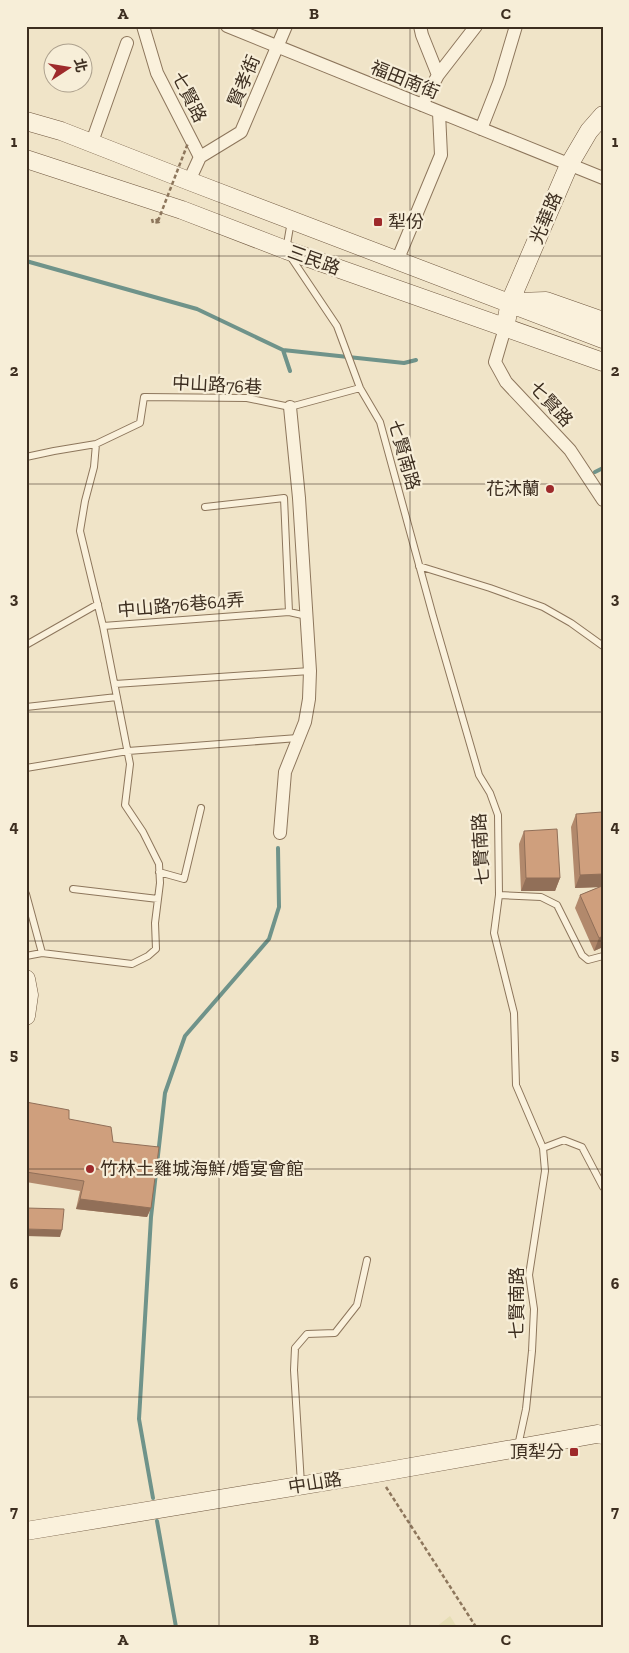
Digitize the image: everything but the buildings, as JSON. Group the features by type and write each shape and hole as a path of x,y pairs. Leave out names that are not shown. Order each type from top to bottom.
{"street":[{"name":"七賢路","path":"143,26 156,73 200,157"},
{"name":"福田南街","path":"227,26 603,178"},
{"name":"賢孝街","path":"200,157 241,132 286,26"},
{"path":"420,26 438,75"},
{"path":"422,105 438,75 476,26"},
{"path":"481,129 499,83 516,26"},
{"path":"92,142 127,43"},
{"path":"397,261 441,155 439,113"},
{"name":"光華路","path":"505,328 510,302 569,165 588,131 603,115"},
{"name":"三民路","path":"26,121 92,142 397,261 603,338"},
{"path":"182,210 189,181 200,157"},
{"name":"三民路","path":"26,159 182,210 286,250 603,362"},
{"name":"三民路","path":"510,302 546,301 603,321"},
{"name":"七賢路","path":"505,328 495,362 506,382 570,450 603,500"},
{"path":"280,833 285,772 306,722 310,671 290,408"},
{"path":"26,979 29,995 26,1016"},
{"name":"中山路","path":"26,1531 301,1486 597,1434 603,1435"}],"lane":[{"path":"286,250 292,220"},
{"name":"七賢南路","path":"286,250 337,326 360,388 380,422 478,775 490,792 498,815 499,895 494,933 514,1013 516,1085 543,1148 545,1171 529,1275 534,1309 532,1351 526,1409 517,1448"},
{"name":"中山路76巷","path":"26,457 96,444 140,423 144,397 247,398 290,408 360,388"},
{"path":"96,444 94,467 85,501 80,531 103,626"},
{"path":"205,507 284,498 289,612"},
{"path":"419,566 543,607 571,623 603,646"},
{"path":"26,645 98,604"},
{"name":"中山路76巷64弄","path":"159,872 159,864 143,832 125,805 130,764 103,626 289,612 307,616"},
{"path":"115,684 310,671"},
{"path":"26,707 117,697"},
{"path":"26,768 128,751 299,738"},
{"path":"26,956 42,953 132,964 148,956 156,949 155,922 159,872 184,879 201,808"},
{"path":"73,889 158,899"},
{"path":"26,894 42,953"},
{"path":"499,895 542,898 558,905 582,955 588,960 603,956"},
{"path":"543,1148 564,1140 582,1147 603,1187"},
{"path":"301,1486 294,1370 295,1348 307,1334 335,1333 357,1305 367,1260"}],"path":[{"path":"152,219 153,223 157,223 159,222 159,219 154,221 155,223 157,225 159,226 160,220 158,221 188,143"},
{"path":"377,1473 476,1627"}],"shaded area":[{"path":"450,1616 457,1627 436,1627"}],"waterway":[{"path":"26,261 197,309 283,350 290,371"},
{"path":"283,350 404,363 416,360"},
{"path":"595,472 603,468"},
{"path":"153,1498 139,1419 151,1217 165,1093 185,1036 269,939 279,907 278,848"},
{"path":"157,1521 176,1627"}],"place":[{"name":"犁份","path":"378,222"},
{"name":"花沐蘭","path":"550,489"},
{"name":"竹林土雞城海鮮/婚宴會館","path":"90,1169"},
{"name":"頂犁分","path":"574,1452"}]}
